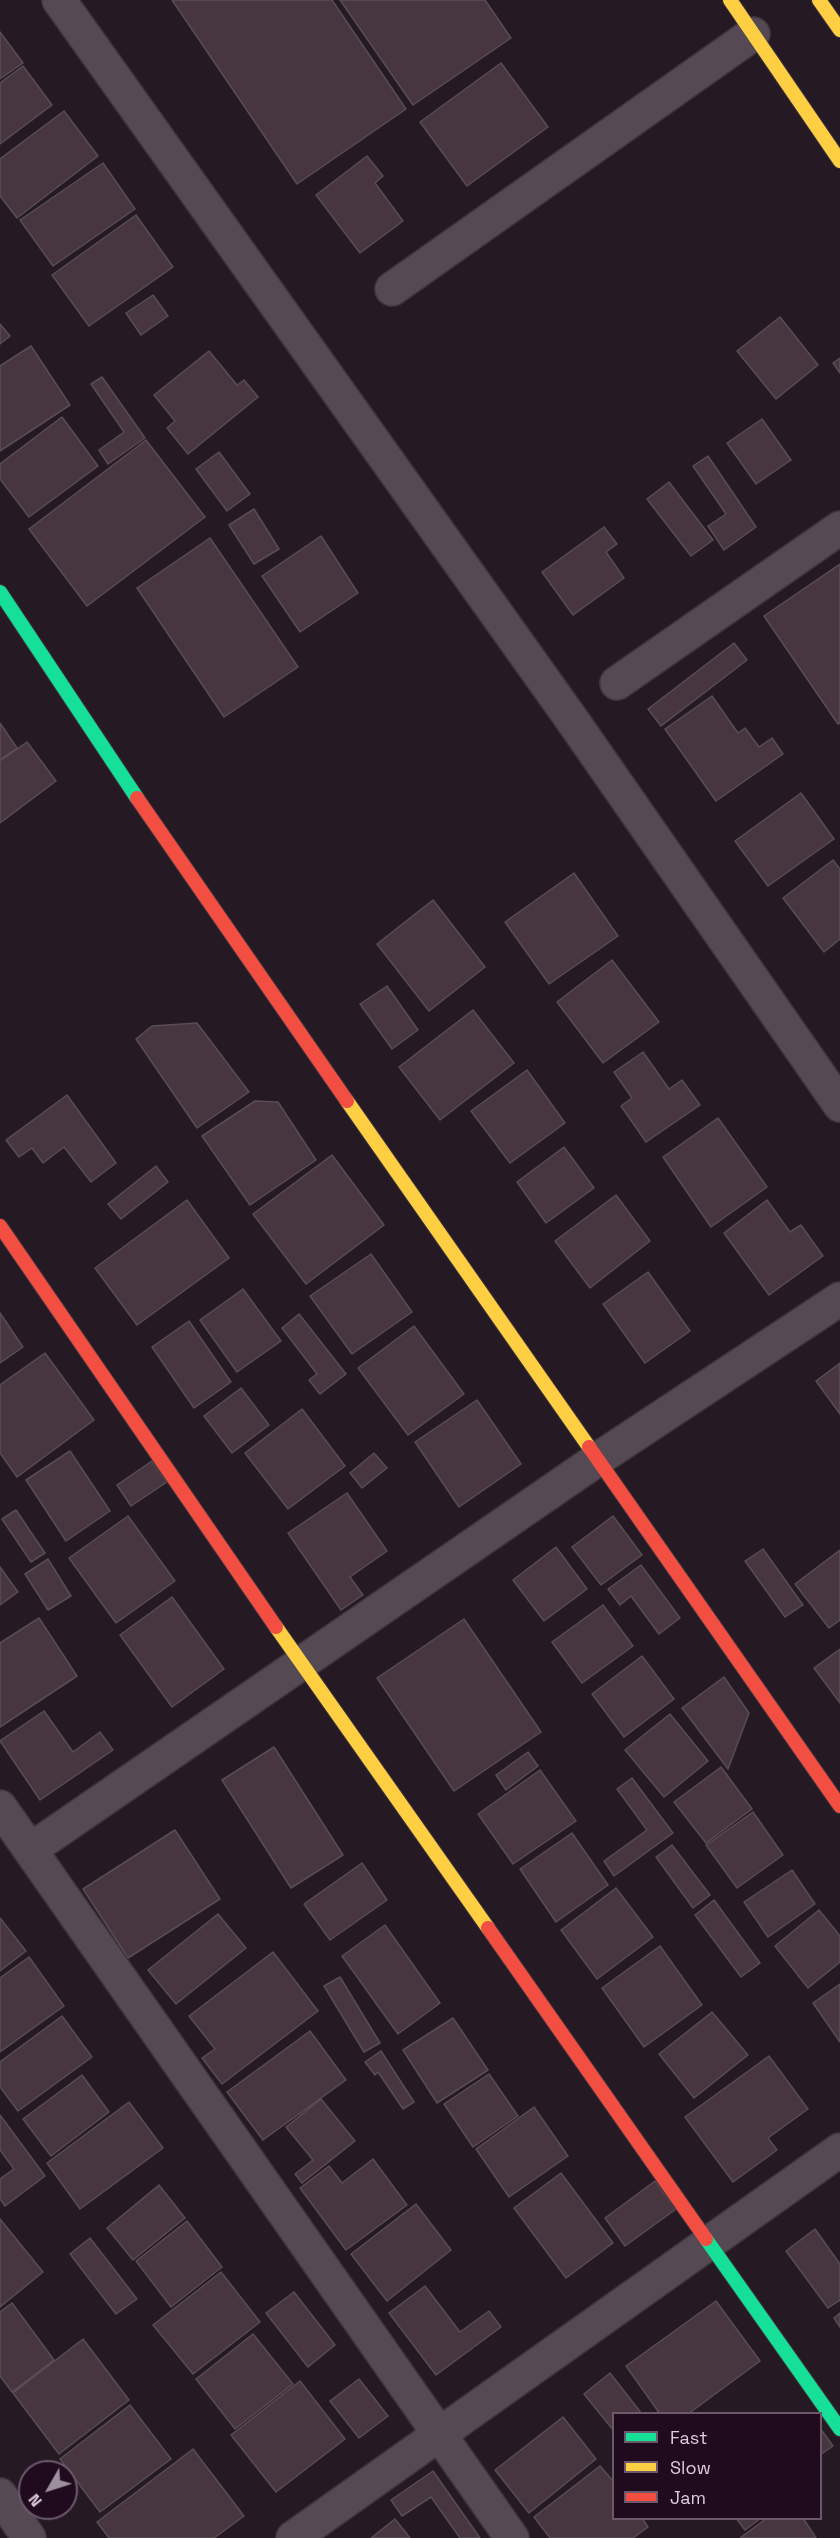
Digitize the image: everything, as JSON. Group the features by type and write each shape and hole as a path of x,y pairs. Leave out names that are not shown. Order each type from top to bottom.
{"street":[{"path":"59,0 570,717 840,1105"},
{"path":"730,0 840,161"},
{"path":"819,0 840,30"},
{"path":"393,289 753,33"},
{"path":"618,683 840,528"},
{"path":"0,592 177,857 840,1806"},
{"path":"0,1226 301,1663 840,2429"},
{"path":"30,1850 598,1459 840,1299"},
{"path":"0,1807 512,2538"},
{"path":"293,2538 840,2150"},
{"path":"0,2495 29,2538"}],"building":[{"path":"172,0 332,0 406,109 297,184"},
{"path":"340,0 485,0 511,38 413,105"},
{"path":"0,32 23,63 0,79"},
{"path":"501,63 548,127 467,186 420,122"},
{"path":"23,66 52,105 0,144 0,83"},
{"path":"64,111 98,156 17,218 0,196 0,159"},
{"path":"367,156 383,176 375,183 403,221 360,253 316,195"},
{"path":"103,163 135,209 53,266 20,220"},
{"path":"136,215 173,267 89,326 52,275"},
{"path":"153,295 168,316 141,335 126,313"},
{"path":"780,317 818,365 776,399 737,351"},
{"path":"0,324 10,336 0,344"},
{"path":"31,346 70,405 0,451 0,366"},
{"path":"209,351 237,385 244,380 258,397 188,454 167,428 175,421 154,395"},
{"path":"840,358 840,373 833,363"},
{"path":"102,377 145,438 108,464 99,450 124,432 91,384"},
{"path":"62,417 98,466 29,517 0,479 0,464"},
{"path":"762,419 791,460 756,484 727,443"},
{"path":"146,440 205,517 87,606 29,529"},
{"path":"219,452 250,494 227,511 196,469"},
{"path":"708,456 756,527 724,550 708,526 726,514 693,466"},
{"path":"669,482 713,540 691,556 647,499"},
{"path":"254,509 279,549 254,564 229,525"},
{"path":"604,527 617,544 606,552 624,578 573,615 542,572"},
{"path":"321,536 358,593 300,632 262,576"},
{"path":"210,538 298,667 224,717 137,588"},
{"path":"840,564 840,723 838,724 764,616"},
{"path":"734,643 747,660 661,726 648,709"},
{"path":"712,696 738,733 745,728 759,747 772,738 783,754 716,801 665,729"},
{"path":"0,723 17,748 0,760"},
{"path":"27,742 56,781 0,823 0,761"},
{"path":"801,793 834,839 768,886 735,841"},
{"path":"833,860 840,869 840,939 824,952 783,898"},
{"path":"574,873 618,936 549,984 505,922"},
{"path":"433,900 485,967 429,1011 377,944"},
{"path":"612,960 659,1022 603,1063 557,1002"},
{"path":"387,986 418,1030 392,1049 360,1004"},
{"path":"473,1010 514,1063 440,1120 399,1067"},
{"path":"197,1023 249,1092 197,1128 136,1039 152,1026"},
{"path":"643,1052 669,1089 682,1080 700,1105 646,1142 621,1106 632,1098 614,1072"},
{"path":"527,1070 565,1123 510,1163 471,1111"},
{"path":"67,1095 116,1163 91,1182 64,1147 43,1163 32,1148 19,1157 6,1140"},
{"path":"255,1101 278,1102 316,1160 250,1205 202,1136"},
{"path":"718,1118 767,1187 711,1227 663,1157"},
{"path":"564,1147 594,1188 546,1223 517,1182"},
{"path":"332,1155 384,1225 306,1284 253,1214"},
{"path":"156,1166 168,1182 121,1219 108,1204"},
{"path":"616,1195 650,1241 590,1288 555,1241"},
{"path":"187,1200 229,1258 137,1325 95,1268"},
{"path":"767,1200 790,1232 801,1225 823,1256 769,1295 724,1233"},
{"path":"371,1254 412,1312 352,1354 310,1296"},
{"path":"648,1272 690,1331 645,1363 603,1304"},
{"path":"243,1289 281,1341 237,1372 200,1320"},
{"path":"0,1313 23,1347 0,1363"},
{"path":"299,1314 346,1374 320,1394 309,1380 317,1374 282,1328"},
{"path":"189,1321 231,1382 194,1408 152,1347"},
{"path":"414,1326 464,1394 408,1435 358,1368"},
{"path":"45,1353 94,1420 17,1477 0,1453 0,1385"},
{"path":"840,1363 840,1414 816,1381"},
{"path":"241,1388 269,1425 232,1453 204,1416"},
{"path":"477,1400 521,1464 459,1507 415,1442"},
{"path":"302,1409 345,1466 288,1509 245,1453"},
{"path":"70,1451 110,1511 66,1541 26,1480"},
{"path":"374,1453 387,1468 362,1488 350,1473"},
{"path":"152,1461 167,1482 131,1506 117,1485"},
{"path":"347,1493 387,1551 350,1577 363,1595 341,1610 288,1533"},
{"path":"16,1510 45,1553 31,1562 2,1519"},
{"path":"128,1516 175,1581 116,1623 69,1558"},
{"path":"613,1516 642,1555 601,1585 572,1547"},
{"path":"556,1547 587,1589 544,1621 513,1580"},
{"path":"763,1549 803,1605 785,1617 745,1561"},
{"path":"840,1550 840,1620 829,1628 795,1584"},
{"path":"48,1559 71,1596 48,1610 25,1574"},
{"path":"641,1565 680,1618 659,1634 631,1596 620,1605 608,1589"},
{"path":"0,1567 18,1592 0,1605"},
{"path":"172,1597 224,1669 172,1707 120,1635"},
{"path":"603,1605 633,1646 582,1683 552,1642"},
{"path":"39,1618 77,1676 0,1727 0,1643"},
{"path":"464,1619 541,1732 454,1791 377,1678"},
{"path":"840,1649 840,1703 814,1668"},
{"path":"642,1656 674,1699 624,1737 592,1694"},
{"path":"724,1677 749,1713 728,1769 682,1708"},
{"path":"44,1711 73,1752 100,1732 113,1750 40,1800 0,1741"},
{"path":"670,1714 708,1761 664,1797 625,1750"},
{"path":"274,1747 343,1855 291,1888 222,1780"},
{"path":"528,1752 538,1766 506,1790 496,1775"},
{"path":"721,1767 752,1809 706,1843 674,1802"},
{"path":"540,1770 576,1821 513,1864 478,1814"},
{"path":"632,1778 673,1833 614,1876 604,1861 647,1830 617,1789"},
{"path":"753,1812 783,1855 737,1888 706,1845"},
{"path":"175,1830 220,1899 128,1958 83,1889"},
{"path":"572,1833 608,1885 556,1922 520,1869"},
{"path":"672,1845 710,1895 693,1908 656,1857"},
{"path":"362,1863 387,1900 330,1940 304,1904"},
{"path":"792,1870 815,1904 768,1937 744,1902"},
{"path":"616,1888 653,1937 597,1979 561,1930"},
{"path":"714,1900 760,1963 741,1977 695,1915"},
{"path":"819,1910 840,1936 840,1962 808,1988 775,1946"},
{"path":"218,1914 246,1948 176,2004 148,1970"},
{"path":"0,1918 26,1951 0,1971"},
{"path":"385,1925 440,2003 398,2034 342,1956"},
{"path":"660,1946 702,2005 644,2047 602,1988"},
{"path":"273,1952 318,2011 222,2084 202,2058 215,2049 189,2016"},
{"path":"29,1957 64,2006 0,2052 0,1978"},
{"path":"340,1977 380,2043 364,2052 324,1986"},
{"path":"840,1984 840,2042 813,2003"},
{"path":"712,2012 748,2055 694,2098 659,2054"},
{"path":"62,2016 92,2057 18,2111 0,2087 0,2062"},
{"path":"453,2018 488,2070 437,2103 403,2050"},
{"path":"310,2031 346,2080 263,2140 227,2092"},
{"path":"381,2051 414,2102 403,2109 378,2072 375,2075 365,2062"},
{"path":"769,2056 808,2109 768,2138 777,2150 733,2182 685,2117"},
{"path":"489,2074 518,2116 473,2147 444,2104"},
{"path":"82,2075 109,2112 51,2156 23,2119"},
{"path":"321,2099 355,2141 302,2183 295,2174 313,2160 286,2127"},
{"path":"129,2102 163,2148 80,2209 47,2163"},
{"path":"534,2107 568,2156 509,2197 476,2149"},
{"path":"0,2115 45,2176 5,2206 0,2199 0,2179 14,2169 0,2150"},
{"path":"373,2159 407,2205 346,2250 300,2188 329,2166 342,2183"},
{"path":"561,2173 613,2243 566,2278 514,2208"},
{"path":"655,2181 676,2209 625,2246 605,2218"},
{"path":"159,2185 185,2218 133,2260 107,2228"},
{"path":"416,2204 451,2250 387,2301 351,2254"},
{"path":"0,2219 43,2272 0,2307"},
{"path":"187,2221 222,2267 171,2307 136,2261"},
{"path":"815,2229 840,2264 840,2300 828,2308 786,2251"},
{"path":"90,2238 137,2299 116,2314 70,2254"},
{"path":"221,2272 260,2322 193,2374 153,2325"},
{"path":"425,2286 460,2332 489,2311 501,2327 436,2375 389,2313"},
{"path":"294,2292 335,2345 308,2367 266,2313"},
{"path":"716,2301 760,2361 691,2412 659,2412 626,2366"},
{"path":"12,2303 54,2360 12,2392 0,2376 0,2312"},
{"path":"840,2313 840,2327 834,2318"},
{"path":"253,2334 293,2384 235,2429 196,2379"},
{"path":"83,2339 129,2400 59,2454 13,2393"},
{"path":"610,2373 640,2412 612,2412 612,2429 584,2394"},
{"path":"359,2379 388,2416 359,2438 330,2401"},
{"path":"300,2381 345,2439 276,2492 231,2435"},
{"path":"130,2405 171,2459 100,2512 78,2483 78,2460 60,2459"},
{"path":"563,2417 596,2459 529,2513 495,2470"},
{"path":"822,2431 833,2446 822,2454"},
{"path":"193,2449 244,2516 214,2538 109,2538 97,2522"},
{"path":"600,2466 612,2480 612,2520 643,2520 648,2527 633,2538 550,2538 534,2517"},
{"path":"433,2471 480,2538 460,2538 431,2497 402,2516 391,2500"},
{"path":"395,2519 410,2538 371,2538"},
{"path":"738,2520 758,2520 745,2530"},
{"path":"764,2520 804,2520 816,2538 740,2538"}],"traffic: fast":[{"path":"0,592 137,798"},
{"path":"706,2239 840,2429"}],"traffic: slow":[{"path":"730,0 840,161"},
{"path":"819,0 840,30"},
{"path":"347,1101 589,1447"},
{"path":"276,1627 488,1928"}],"traffic: jam":[{"path":"137,798 347,1101"},
{"path":"0,1226 276,1627"},
{"path":"589,1447 840,1806"},
{"path":"488,1928 706,2239"}]}
